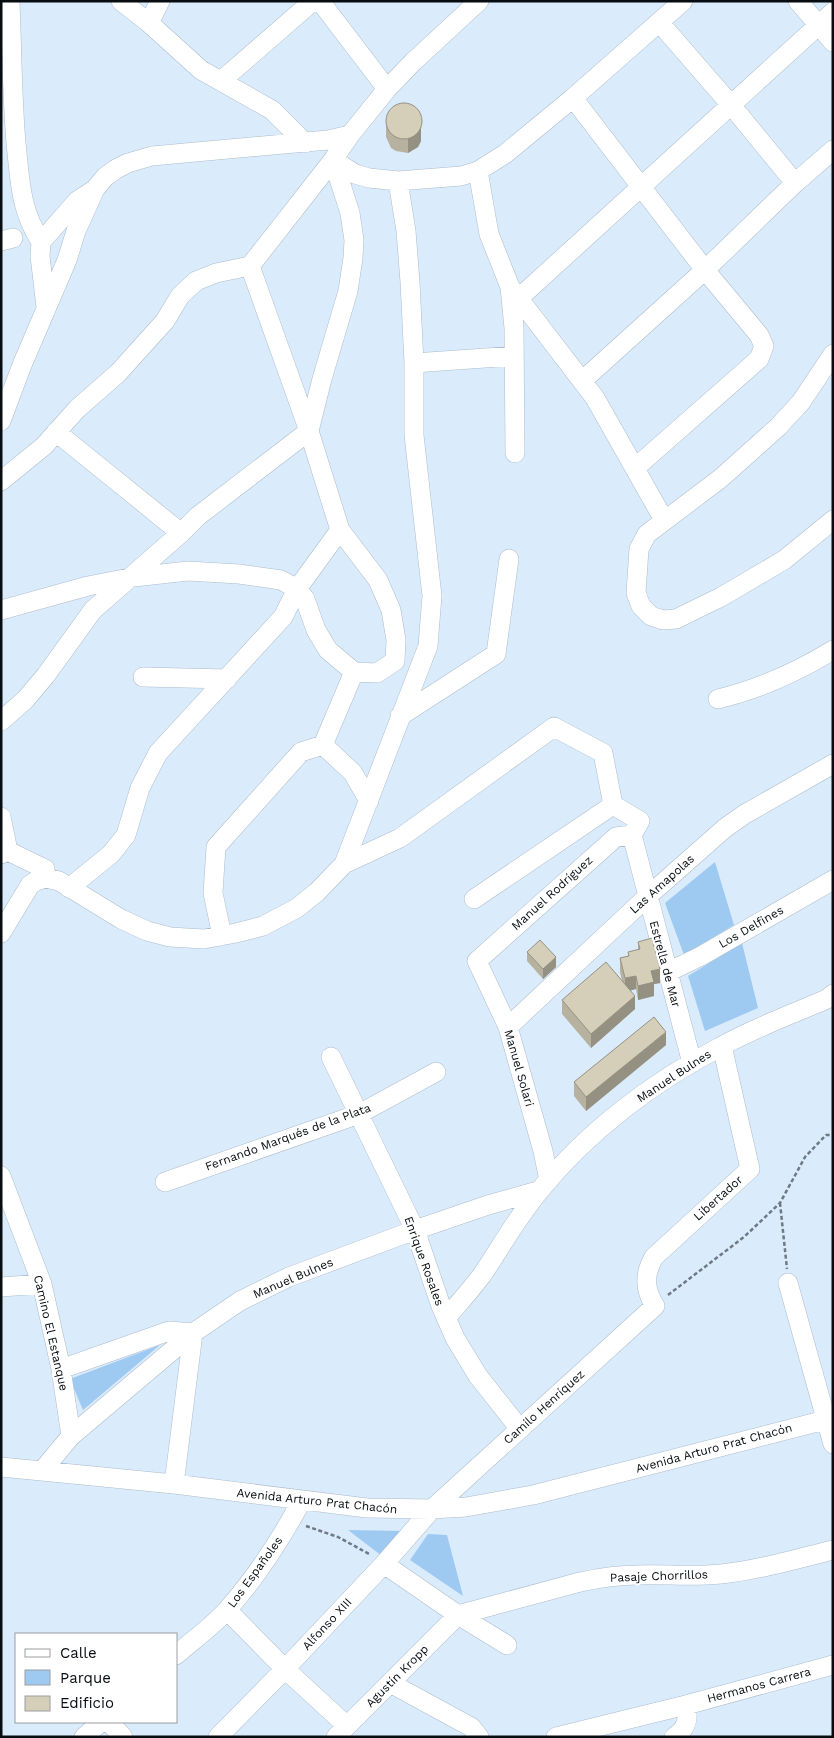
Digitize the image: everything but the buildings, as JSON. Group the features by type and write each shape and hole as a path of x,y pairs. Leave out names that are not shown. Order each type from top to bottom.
{"street":[{"path":"10,1 12,100 21,196 29,221 42,242"},
{"path":"121,1 150,23 201,70 247,94 272,110 305,143"},
{"path":"150,23 160,1"},
{"path":"221,82 313,1"},
{"path":"320,1 387,89"},
{"path":"1,481 44,446 77,409 118,373 165,321 180,296 196,281 216,273 250,266 333,160 350,134 387,89 478,1"},
{"path":"333,160 355,174 368,178 398,181 461,176 478,171 505,154 573,98 683,1"},
{"path":"798,1 826,19 833,42"},
{"path":"514,292 641,187 826,19"},
{"path":"659,22 795,183"},
{"path":"573,98 706,270 759,335 764,346 759,359 635,468"},
{"path":"46,307 40,256 42,242 77,202 95,189 116,168 152,156 305,143 328,140 350,134"},
{"path":"582,381 706,270 795,183 833,150"},
{"path":"1,721 25,700 46,675 93,610 198,516 310,431 322,379 348,291 353,258 354,240 350,213 333,160"},
{"path":"478,171 489,234 514,292 595,398 664,520"},
{"path":"344,864 428,646 432,596 415,443 413,413 414,363 406,231 398,181"},
{"path":"1,421 46,307 67,260 76,231 95,189"},
{"path":"1,610 88,586 129,578 188,571 239,574 281,580 297,589 305,599 316,630 328,650 354,672 377,673 396,661 396,640 391,610 378,580 340,530 310,431 250,266"},
{"path":"514,292 515,452"},
{"path":"833,354 800,402 778,427 721,478 647,534 640,544 636,593 641,606 645,612 657,619 669,620 681,616 721,597 784,560 833,520"},
{"path":"414,363 514,356"},
{"path":"56,432 180,533"},
{"path":"69,888 111,854 126,835 140,788 158,753 283,617 297,589 340,530"},
{"path":"400,716 496,654 509,559"},
{"path":"718,698 764,686 833,650"},
{"path":"222,936 213,893 216,847 301,752 323,745 354,672"},
{"path":"143,678 226,679"},
{"path":"1,933 30,885 36,880 46,878 59,881 122,918 157,935 204,939 263,926 297,908 344,864 400,838 554,727 603,753 613,805 474,899"},
{"path":"323,745 353,773 369,801"},
{"name":"Las Amapolas","path":"508,1027 713,838 744,814 833,764"},
{"name":"Estrella de Mar","path":"613,805 640,821 632,835 692,1063"},
{"path":"1,817 5,853 44,868 46,878"},
{"name":"Manuel Rodríguez","path":"477,961 616,837 632,835"},
{"name":"Los Delfines","path":"668,972 702,956 833,880"},
{"name":"Manuel Solari","path":"477,961 508,1027 543,1151 544,1185"},
{"name":"Manuel Bulnes","path":"446,1318 480,1277 544,1185 576,1152 614,1118 665,1080 722,1046 831,997"},
{"name":"Libertador","path":"655,1306 650,1299 646,1283 648,1269 654,1257 750,1170 722,1046"},
{"name":"Enrique Rosales","path":"331,1057 415,1230 446,1318 462,1351 478,1376 520,1428"},
{"name":"Fernando Marqués de la Plata","path":"165,1182 359,1114 436,1072"},
{"name":"Camino El Estanque","path":"1,1176 42,1284 61,1369 71,1436"},
{"name":"Manuel Bulnes","path":"42,1471 71,1436 193,1334 216,1316 264,1288 415,1230 544,1185"},
{"path":"788,1283 829,1418 833,1444"},
{"path":"1,1288 42,1284"},
{"name":"Camilo Henríquez","path":"432,1509 655,1306"},
{"path":"61,1369 168,1331 193,1334 174,1484"},
{"name":"Avenida Arturo Prat Chacón","path":"1,1467 174,1484 368,1508 432,1509 475,1506 534,1495 829,1418"},
{"name":"Los Españoles","path":"178,1653 227,1610 260,1568 290,1523 302,1500"},
{"name":"Alfonso XIII","path":"218,1737 384,1564 432,1509"},
{"name":"Pasaje Chorrillos","path":"458,1615 599,1578 637,1575 690,1576 722,1574 769,1566 833,1550"},
{"path":"384,1564 458,1615 507,1644"},
{"path":"227,1610 342,1731"},
{"name":"Agustín Kropp","path":"342,1731 458,1615"},
{"name":"Hermanos Carrera","path":"556,1737 686,1705 833,1665"},
{"path":"390,1683 471,1727 479,1737"},
{"path":"674,1737 682,1732 685,1727 688,1713 686,1705"},
{"path":"84,1737 100,1723"},
{"path":"110,1723 123,1737"}],"path":[{"path":"655,1306 744,1238 780,1203 805,1157 826,1134 833,1135"},
{"path":"780,1203 788,1283"},
{"path":"290,1523 338,1537 362,1549 384,1564"}],"green space":[{"path":"715,862 734,925 684,955 665,903"},
{"path":"742,943 758,1008 705,1031 688,976"},
{"path":"160,1345 83,1410 70,1379"},
{"path":"348,1530 404,1531 382,1556"},
{"path":"428,1534 447,1535 463,1596 410,1560"}]}
